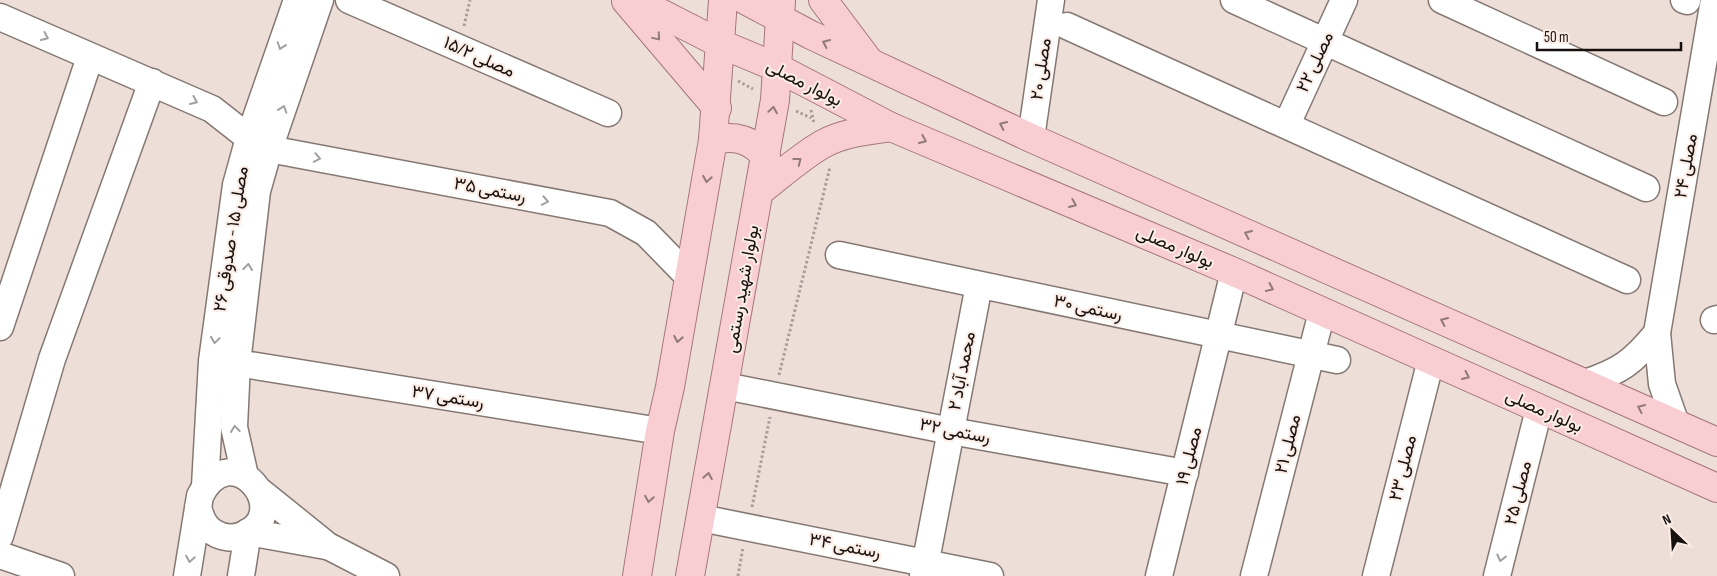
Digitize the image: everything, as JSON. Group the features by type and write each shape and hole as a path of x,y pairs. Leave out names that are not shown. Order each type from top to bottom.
{"main road":[{"path":"626,0 717,108"},
{"name":"بولوار مصلی","path":"635,0 721,44 776,67 891,127 1234,272 1717,488"},
{"path":"637,576 660,431 670,387 714,140 723,0"},
{"path":"746,0 781,9 810,35 1031,138 1717,442"},
{"path":"823,0 870,63"},
{"name":"بولوار شهید رستمی","path":"690,576 766,157 775,100 781,9"},
{"path":"760,191 803,157 825,143 857,132 891,127"},
{"path":"714,140 737,137 758,148 766,157"}],"street":[{"name":"مصلی ۱۵ - صدوقی ۲۶","path":"253,484 234,426 236,363 257,191 259,143 297,0"},
{"name":"مصلی ۱۵ - صدوقی ۲۶","path":"187,576 202,496 212,361 236,185 259,143 320,0"},
{"name":"مصلی ۱۵/۲","path":"349,0 608,113"},
{"name":"مصلی ۲۰","path":"1031,138 1051,0"},
{"path":"1234,0 1646,188"},
{"name":"مصلی ۲۲","path":"1287,124 1344,0"},
{"path":"1442,0 1664,102"},
{"name":"مصلی ۲۴","path":"1657,333 1714,0"},
{"path":"0,17 212,109 259,143"},
{"path":"1067,26 1287,124 1627,280"},
{"path":"0,327 90,57"},
{"path":"0,536 52,359 152,82"},
{"name":"رستمی ۳۵","path":"259,143 610,213 646,233 689,276"},
{"name":"رستمی ۳۰","path":"839,255 1338,360"},
{"name":"مصلی ۱۹","path":"1159,576 1234,272"},
{"name":"محمد آباد ۲","path":"925,569 979,285"},
{"name":"مصلی ۲۱","path":"1254,576 1322,312"},
{"path":"1585,383 1613,374 1637,357 1657,333"},
{"path":"1657,333 1662,384 1676,424"},
{"name":"مصلی ۲۳","path":"1376,576 1431,360"},
{"name":"رستمی ۳۷","path":"236,363 660,431"},
{"name":"رستمی ۳۲","path":"725,386 951,431 1185,473"},
{"name":"مصلی ۲۵","path":"1497,576 1540,409"},
{"path":"253,484 263,503 262,515 257,525 238,537 227,537 216,534 204,523 202,496 213,478 223,474 235,473 253,484 328,546 386,576"},
{"name":"رستمی ۳۴","path":"700,518 748,527 925,569 990,576"},
{"path":"248,532 328,546"},
{"path":"241,576 248,532"},
{"path":"0,555 60,576"}],"path":[{"path":"738,576 774,396 832,156 812,118"}]}
